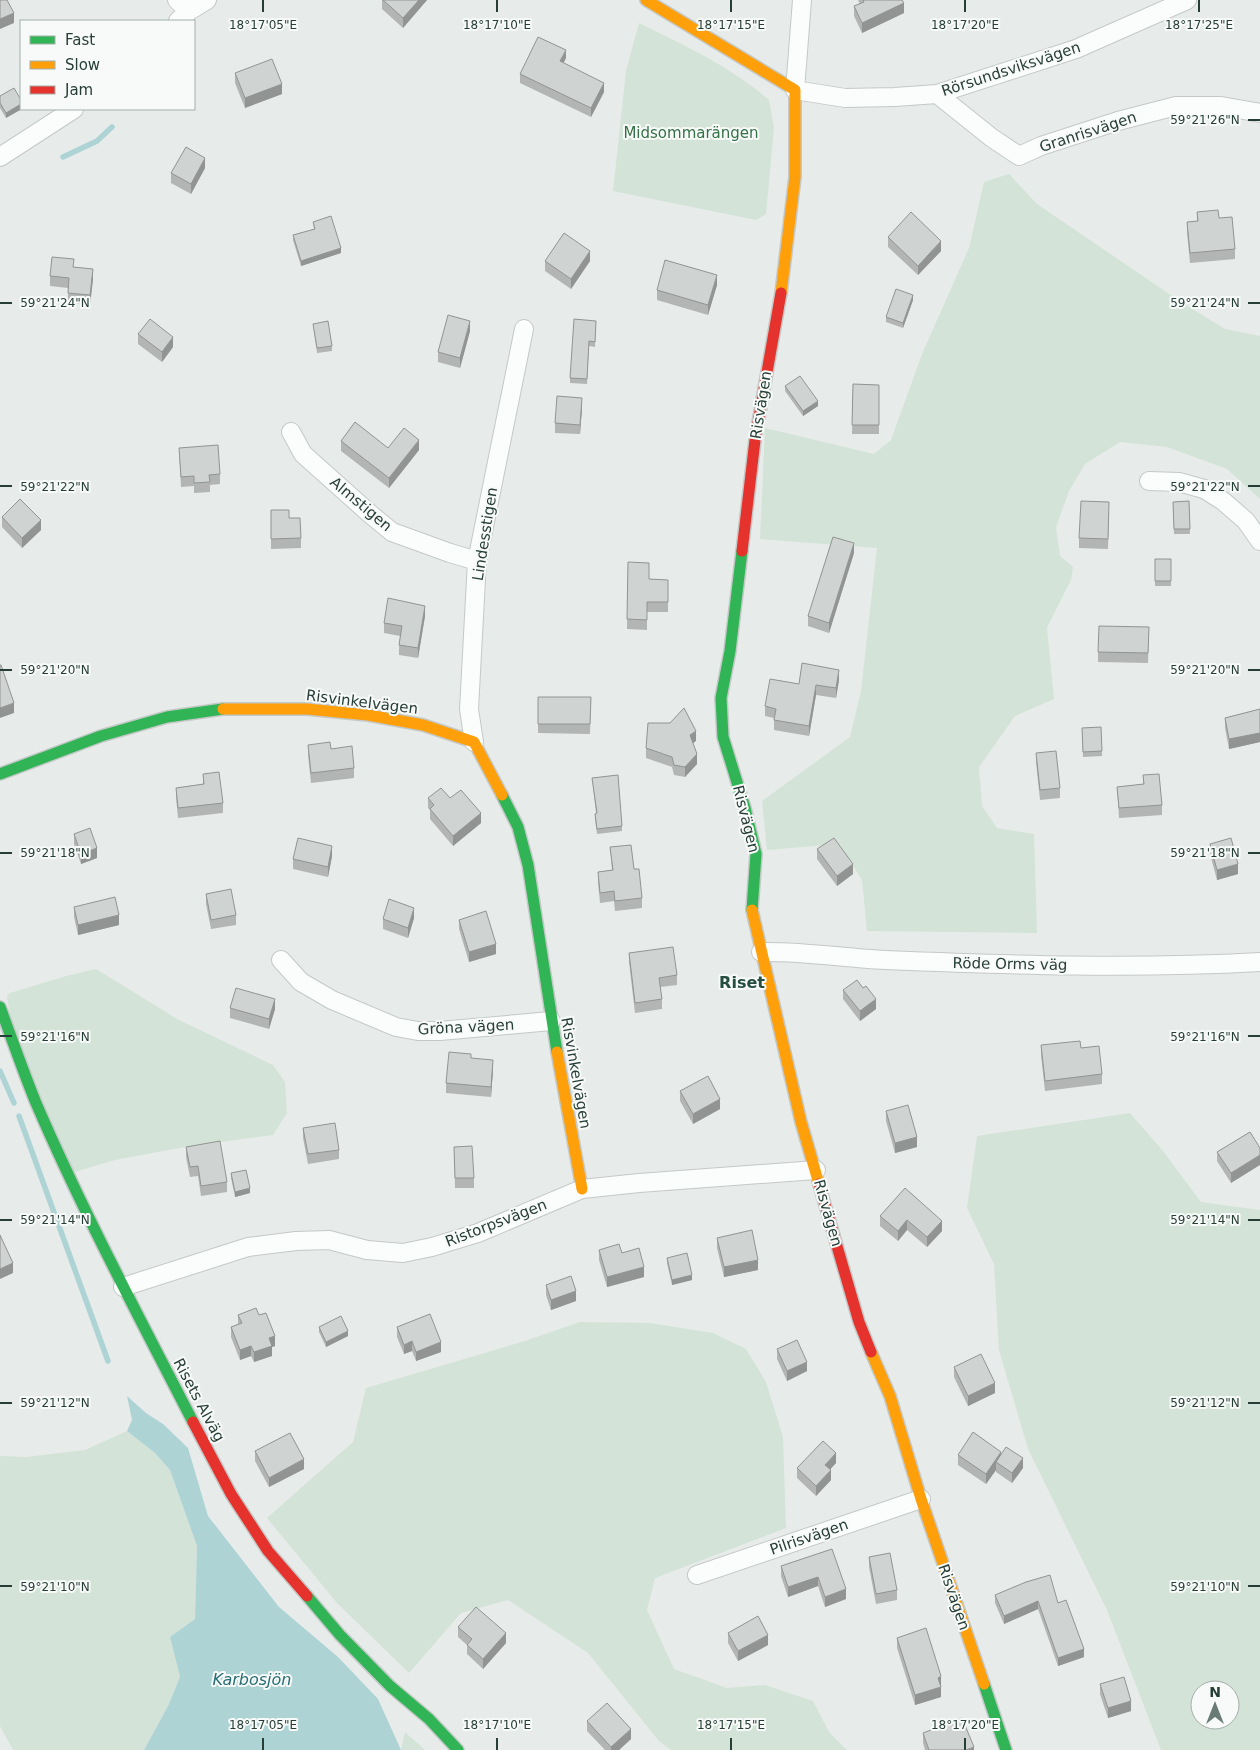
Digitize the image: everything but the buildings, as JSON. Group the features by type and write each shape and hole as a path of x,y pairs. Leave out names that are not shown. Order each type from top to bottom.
{"street":[{"path":"182,11 207,0"},
{"path":"646,0 795,90 802,0"},
{"name":"Rörsundsviksvägen","path":"795,90 845,98 937,94 1076,49 1188,0"},
{"name":"Risvägen","path":"795,90 795,177 782,285 755,440 730,651 721,698 723,737 745,808 756,854 752,912 801,1122 859,1322 890,1396 921,1499 1006,1750"},
{"name":"Granrisvägen","path":"937,94 992,138 1019,156 1041,146 1118,121 1176,106 1221,106 1260,113"},
{"path":"0,157 72,110"},
{"name":"Lindesstigen","path":"474,742 469,709 477,560 524,328"},
{"name":"Almstigen","path":"291,432 303,454 392,532 450,553 477,560"},
{"path":"1149,481 1179,482 1204,489 1223,501 1246,521 1260,541"},
{"name":"Risvinkelvägen","path":"0,774 101,736 167,717 225,709 307,709 368,715 423,725 474,742 518,827 528,866 551,1021 582,1189"},
{"name":"Röde Orms väg","path":"761,952 789,951 885,960 1082,966 1260,962"},
{"name":"Gröna vägen","path":"281,960 301,982 332,1000 396,1027 418,1032 551,1021"},
{"name":"Risets Alväg","path":"0,1007 36,1102 122,1287 231,1494 268,1551 340,1635 390,1686 429,1720 458,1750"},
{"name":"Ristorpsvägen","path":"122,1287 248,1247 286,1242 329,1240 367,1250 403,1252 432,1247 478,1233 582,1189 816,1170"},
{"name":"Pilrisvägen","path":"698,1575 921,1499"}],"green space":[{"name":"Midsommarängen","path":"639,23 690,48 723,67 769,100 774,128 766,214 756,220 613,191 626,71"},
{"path":"1009,174 1037,204 1181,302 1225,329 1260,336 1260,499 1227,469 1167,447 1120,442 1085,464 1069,491 1056,527 1060,556 1073,567 1071,580 1047,628 1054,699 1015,716 979,767 982,806 997,828 1034,834 1037,933 867,931 862,880 839,844 767,850 762,801 850,737 861,691 877,548 760,539 765,428 874,454 891,440 922,354 969,248 984,182"},
{"path":"96,969 179,1020 273,1065 285,1082 287,1113 273,1135 190,1146 115,1160 68,1174 13,1037 7,996 10,993 66,976"},
{"path":"1130,1113 1163,1151 1201,1202 1260,1210 1260,1750 1161,1750 1107,1610 1028,1449 999,1350 994,1264 967,1208 977,1136"},
{"path":"580,1322 650,1323 713,1333 746,1349 766,1382 783,1437 786,1528 655,1578 647,1610 674,1669 727,1688 765,1685 813,1701 829,1732 847,1750 671,1750 659,1741 588,1653 508,1600 461,1613 409,1673 337,1603 267,1518 353,1442 366,1388 525,1341"},
{"path":"127,1431 155,1453 170,1470 197,1546 195,1619 170,1637 180,1677 168,1706 144,1750 13,1750 0,1726 0,1456 26,1457 85,1450"},
{"path":"405,1732 425,1750 401,1750"}],"water":[{"name":"Karbosjön","path":"127,1396 146,1413 163,1424 188,1448 208,1516 279,1607 338,1657 378,1699 401,1750 144,1750 168,1706 180,1677 170,1637 195,1619 197,1546 170,1470 155,1453 127,1431 132,1420"}],"waterway":[{"path":"63,157 97,141 112,127"},
{"path":"0,1071 14,1103"},
{"path":"19,1116 108,1361"}],"traffic: fast":[{"path":"742,551 730,651 721,698 723,737 745,808 756,854 752,910"},
{"path":"0,774 101,736 167,717 223,709"},
{"path":"502,795 518,827 528,865 557,1052"},
{"path":"0,1007 36,1103 54,1144 112,1264 193,1422"},
{"path":"307,1596 340,1635 390,1686 429,1719 458,1750"},
{"path":"984,1684 1006,1750"}],"traffic: slow":[{"path":"646,0 795,90 795,177 781,293"},
{"path":"223,709 307,709 368,715 423,725 474,742 502,795"},
{"path":"752,910 801,1122 819,1184"},
{"path":"557,1052 582,1189"},
{"path":"871,1352 890,1396 921,1499 984,1684"}],"traffic: jam":[{"path":"742,551 755,440 781,293"},
{"path":"819,1184 859,1322 871,1352"},
{"path":"193,1422 231,1494 268,1551 307,1596"}],"district":[{"name":"Riset","path":"742,982"}]}
